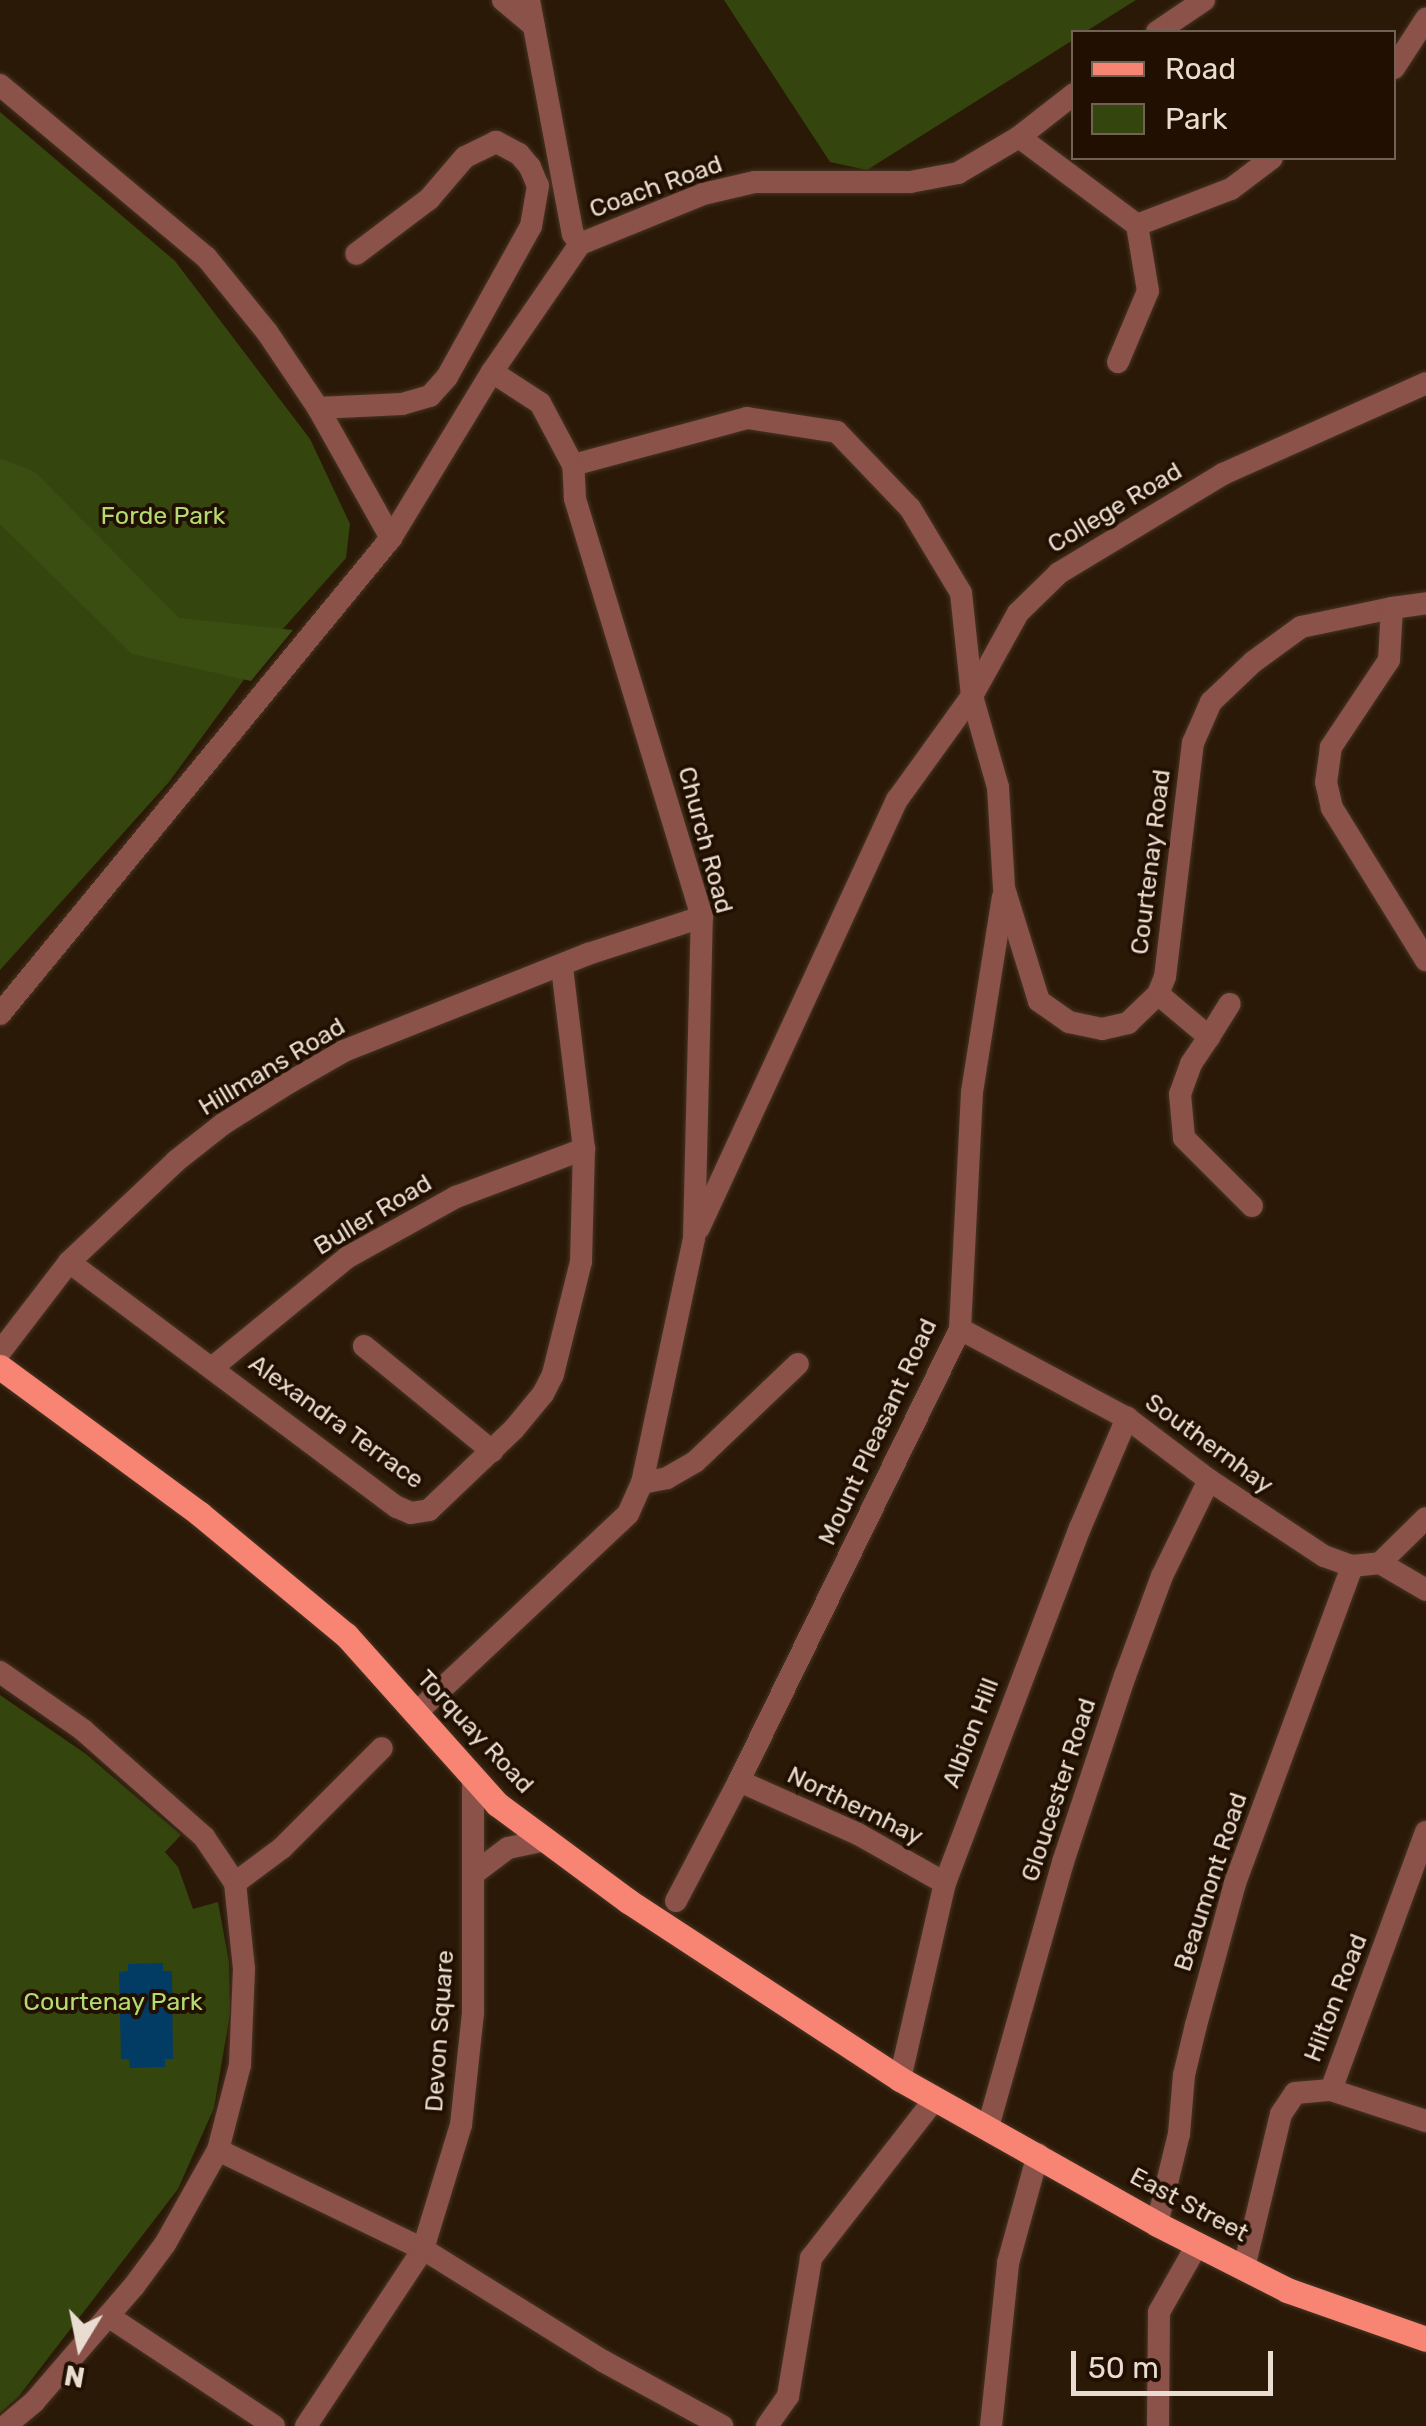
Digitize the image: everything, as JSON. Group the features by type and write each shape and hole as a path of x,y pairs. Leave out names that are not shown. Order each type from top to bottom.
{"main road":[{"name":"Torquay Road","path":"0,1367 200,1514 346,1634 472,1780 542,1841 936,2099"},
{"name":"East Street","path":"936,2099 1197,2245 1337,2310 1426,2339"}],"street":[{"path":"502,0 534,26"},
{"path":"529,0 573,234 580,244"},
{"path":"1160,30 1204,0"},
{"path":"1396,65 1426,19"},
{"path":"0,85 206,257 267,332 318,408 391,538 0,1014"},
{"name":"Coach Road","path":"391,538 492,372 580,244 703,194 755,182 910,182 958,173 1019,137 1071,96"},
{"path":"1019,137 1137,225 1148,291 1118,362"},
{"path":"318,408 402,404 430,396 447,377 530,226 538,186 530,167 519,154 496,142 465,157 429,199 356,254"},
{"path":"1137,225 1232,188 1269,160"},
{"name":"Church Road","path":"415,1714 628,1514 642,1482 694,1238 702,917 576,498 573,465 540,404 492,372"},
{"name":"College Road","path":"972,696 1018,614 1058,574 1223,474 1426,383"},
{"path":"573,465 747,418 837,432 910,508 962,593 972,696 998,787 1004,888 1039,1001 1069,1022 1102,1030 1128,1023 1158,994 1209,1037"},
{"name":"Courtenay Road","path":"1158,994 1165,977 1194,743 1211,702 1253,662 1301,627 1426,603"},
{"path":"1392,608 1388,660 1331,747 1326,782 1332,808 1426,960"},
{"path":"694,1238 897,800 972,696"},
{"name":"Mount Pleasant Road","path":"676,1901 739,1782 960,1329 972,1092 1004,888"},
{"name":"Hillmans Road","path":"0,1352 70,1262 176,1161 224,1124 290,1082 344,1051 562,966 702,917"},
{"name":"Alexandra Terrace","path":"70,1262 411,1514 428,1510 492,1451 543,1394 553,1374 581,1262 584,1149 562,966"},
{"path":"1230,1004 1191,1064 1180,1094 1184,1138 1252,1206"},
{"name":"Buller Road","path":"213,1367 348,1257 456,1197 584,1149"},
{"name":"Southernhay","path":"960,1329 1127,1418 1209,1480 1324,1556 1352,1566"},
{"path":"364,1346 492,1451"},
{"path":"642,1482 667,1478 695,1462 798,1364"},
{"name":"Albion Hill","path":"900,2079 945,1883 1127,1418"},
{"name":"Gloucester Road","path":"988,2127 1063,1862 1124,1676 1162,1576 1209,1480"},
{"path":"1380,1563 1426,1518"},
{"path":"1352,1566 1380,1563 1426,1590"},
{"name":"Beaumont Road","path":"1157,2224 1179,2134 1188,2058 1235,1883 1352,1566"},
{"path":"0,1672 83,1730 204,1837 235,1884 243,1954 244,2022 240,2065 218,2150 165,2244 34,2402 5,2426"},
{"path":"235,1884 282,1848 382,1748"},
{"name":"Devon Square","path":"306,2426 423,2249 461,2125 473,2013 476,1872 472,1780"},
{"name":"Northernhay","path":"739,1782 858,1834 945,1883"},
{"name":"Hilton Road","path":"1244,2268 1281,2114 1295,2093 1331,2090 1426,1832"},
{"path":"476,1872 508,1848 542,1841"},
{"path":"1331,2090 1426,2121"},
{"path":"767,2426 788,2396 811,2258 936,2099"},
{"path":"218,2150 423,2249 603,2361 722,2426"},
{"path":"991,2426 1008,2263 1038,2154"},
{"path":"1158,2426 1159,2312 1197,2245"},
{"path":"108,2316 274,2426"}],"green space":[{"path":"724,0 1136,0 1088,30 1071,30 1071,41 867,170 830,162"},
{"name":"Forde Park","path":"0,112 175,261 310,439 350,524 346,558 273,640 169,782 0,970"},
{"path":"0,458 35,472 179,618 293,630 251,681 132,654 0,524"},
{"name":"Courtenay Park","path":"0,1695 86,1754 181,1835 165,1852 178,1867 193,1909 218,1902 229,1962 230,2014 214,2108 178,2189 19,2396 0,2413"}],"water":[{"path":"163,1963 163,1971 172,1971 173,2059 165,2059 165,2067 130,2068 129,2059 121,2059 119,1972 128,1971 128,1964"}]}
